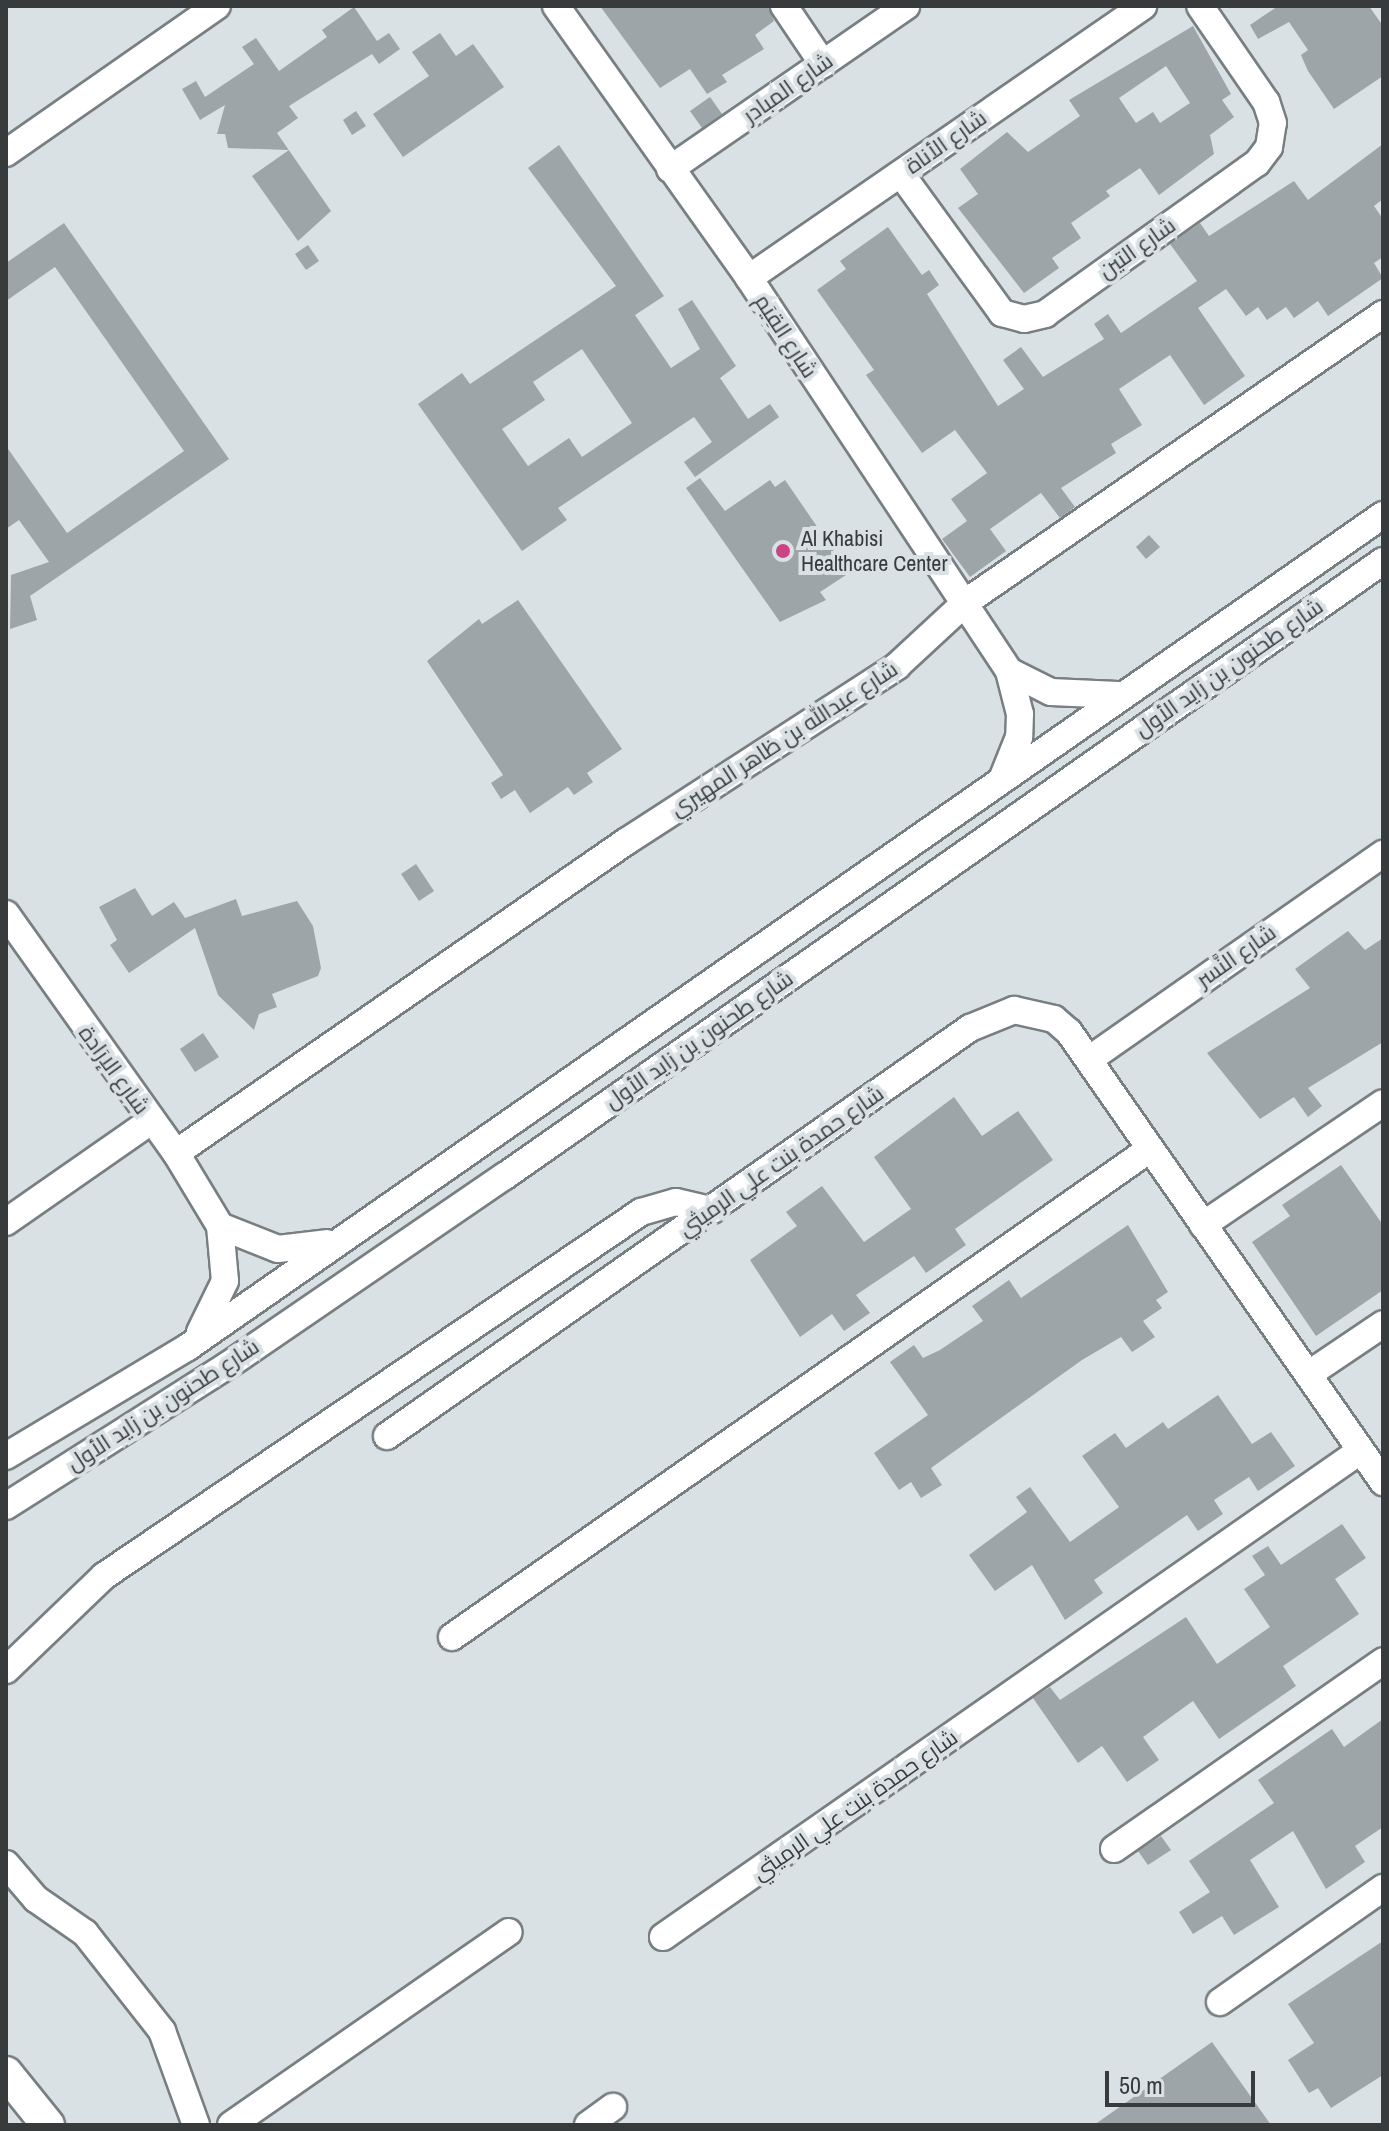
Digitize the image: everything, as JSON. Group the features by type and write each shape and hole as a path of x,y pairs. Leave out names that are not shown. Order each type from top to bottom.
{"main road":[{"path":"6,2073 48,2125"}],"street":[{"path":"6,153 217,6"},
{"name":"شارع القِيَم","path":"556,6 749,278 1009,671 1020,714 1019,737 1002,778"},
{"path":"784,6 823,64"},
{"name":"شارع المبادر","path":"670,169 906,6"},
{"name":"شارع الأناة","path":"749,278 1143,6"},
{"name":"شارع التين","path":"901,174 1002,313 1024,319 1045,314 1257,163 1269,147 1273,123 1266,102 1200,6"},
{"name":"شارع عبدالله بن ظاهر المهيري","path":"176,1153 627,841 897,666 966,602 1383,314"},
{"name":"شارع طحنون بن زايد الأول","path":"6,1456 188,1347 1383,515"},
{"name":"شارع طحنون بن زايد الأول","path":"6,1506 227,1366 505,1176 1383,561"},
{"path":"1314,610 1383,581"},
{"path":"1009,671 1063,695 1121,695"},
{"name":"شارع النَّسر","path":"1090,1059 1383,854"},
{"name":"شارع الإرَادة","path":"6,914 176,1153 220,1226 225,1281 212,1316 188,1347"},
{"name":"شارع حمدة بنت علي الرميثي","path":"387,1436 994,1016 1014,1010 1054,1019 1090,1059 1383,1482"},
{"path":"1203,1225 1383,1103"},
{"path":"6,1222 151,1121"},
{"path":"452,1637 1150,1149"},
{"path":"6,1670 104,1576 641,1212 676,1202 712,1210"},
{"path":"220,1226 278,1249 341,1238"},
{"path":"1309,1374 1383,1324"},
{"name":"شارع حمدة بنت علي الرميثي","path":"663,1937 1360,1451"},
{"path":"1114,1849 1383,1661"},
{"path":"6,1864 36,1899 85,1933 162,2031 196,2125"},
{"path":"1220,2002 1383,1888"},
{"path":"231,2125 509,1932"},
{"path":"588,2125 613,2107"}],"building":[{"path":"600,6 768,6 774,21 755,35 764,49 722,75 727,82 707,94 690,69 660,88"},
{"path":"1278,6 1369,6 1383,26 1383,76 1334,109 1308,71 1301,55 1308,50 1289,22 1258,39 1250,25"},
{"path":"354,7 377,41 389,33 400,49 379,64 372,54 289,106 298,118 277,133 289,150 228,148 225,134 217,134 225,105 200,120 182,89 196,81 205,97 254,64 242,47 256,38 279,71 327,37 322,30"},
{"path":"1193,26 1231,94 1222,100 1234,117 1210,135 1214,154 1159,195 1140,168 1106,191 1110,196 1071,223 1081,238 1052,258 1059,268 1024,293 958,208 978,194 960,169 1007,132 1028,152 1080,116 1069,100","holes":["1166,66 1190,103 1160,123 1153,112 1136,123 1119,98"]},
{"path":"440,33 456,56 473,44 504,87 403,157 373,114 429,76 412,52"},
{"path":"710,97 722,114 702,128 690,111"},
{"path":"356,111 366,126 352,135 343,120"},
{"path":"1383,144 1383,199 1374,206 1383,219 1383,257 1374,263 1383,278 1328,316 1318,301 1294,318 1286,307 1267,320 1258,307 1246,316 1226,289 1198,308 1245,376 1204,405 1170,355 1119,389 1142,425 1111,444 1116,453 1061,488 1075,507 1060,518 1041,493 990,529 1006,551 970,577 942,539 967,521 951,499 987,473 955,430 922,453 866,375 874,370 817,290 846,269 840,261 888,227 922,275 929,270 939,285 927,294 998,406 1024,389 1003,360 1021,347 1043,377 1104,339 1094,324 1108,314 1121,333 1197,281 1170,244 1200,223 1209,236 1294,181 1308,200"},
{"path":"559,145 664,296 635,315 671,368 700,349 678,309 692,300 736,366 720,378 748,419 770,404 779,417 695,477 684,462 712,442 694,417 558,508 567,520 522,551 418,404 462,373 470,384 616,286 528,168","holes":["582,349 632,423 582,457 569,438 528,466 502,429 545,400 533,382"]},
{"path":"289,150 331,211 298,241 252,176"},
{"path":"64,223 229,459 30,596 37,620 10,629 11,575 49,562 19,520 6,529 6,446 67,533 184,451 55,267 6,301 6,263"},
{"path":"308,245 319,261 306,270 295,254"},
{"name":"Al Khabisi Healthcare Center","path":"700,478 725,511 770,480 775,487 785,480 849,573 820,592 826,600 780,622 686,488"},
{"path":"1149,535 1160,547 1146,559 1136,547"},
{"path":"518,600 622,749 587,773 593,782 574,795 568,787 530,813 515,790 501,799 491,783 503,775 427,661 479,619 482,624"},
{"path":"416,864 434,891 419,901 401,874"},
{"path":"135,888 152,916 174,902 185,918 236,899 242,916 297,901 313,926 321,968 318,976 272,994 277,1007 259,1014 254,1030 218,995 195,928 129,973 110,945 117,940 99,907"},
{"path":"1348,931 1365,950 1383,938 1383,1042 1308,1088 1322,1106 1308,1117 1294,1097 1260,1119 1207,1053 1310,988 1295,969"},
{"path":"203,1033 219,1057 195,1072 180,1049"},
{"path":"954,1097 982,1136 1018,1111 1053,1160 955,1229 966,1245 926,1273 914,1256 856,1295 870,1313 844,1331 832,1314 800,1337 750,1260 797,1226 786,1212 822,1186 864,1242 911,1209 874,1157"},
{"path":"1341,1165 1383,1225 1383,1290 1316,1336 1252,1242 1290,1216 1282,1205"},
{"path":"1128,1225 1168,1292 1156,1300 1162,1308 1143,1321 1155,1337 1132,1352 1121,1337 1082,1360 931,1468 942,1485 921,1498 911,1482 899,1490 874,1453 928,1415 890,1362 914,1345 923,1358 940,1350 983,1321 972,1306 1009,1280 1021,1298"},
{"path":"1218,1395 1252,1444 1271,1432 1295,1466 1258,1491 1249,1477 1214,1500 1223,1514 1198,1531 1187,1515 1094,1580 1103,1593 1065,1620 1032,1565 995,1591 969,1555 1027,1512 1016,1497 1030,1487 1070,1542 1119,1507 1082,1456 1115,1433 1126,1448 1163,1422 1168,1429"},
{"path":"1342,1524 1366,1558 1335,1579 1359,1614 1283,1666 1296,1686 1219,1739 1193,1701 1143,1737 1159,1760 1127,1782 1102,1746 1078,1763 1033,1698 1050,1687 1060,1700 1186,1617 1217,1664 1270,1627 1244,1589 1265,1575 1252,1556 1268,1546 1281,1565"},
{"path":"1383,1719 1383,1827 1355,1846 1365,1862 1326,1889 1293,1831 1250,1860 1279,1907 1234,1935 1222,1916 1193,1934 1179,1912 1210,1892 1189,1861 1274,1803 1258,1780 1332,1729 1344,1747"},
{"path":"1161,1836 1171,1850 1148,1865 1138,1851"},
{"path":"1383,1941 1383,2075 1331,2108 1318,2088 1309,2093 1288,2060 1314,2043 1288,2004"},
{"path":"1212,2042 1271,2125 1094,2125"}],"place":[{"name":"Al Khabisi Healthcare Center","path":"783,551"}]}
